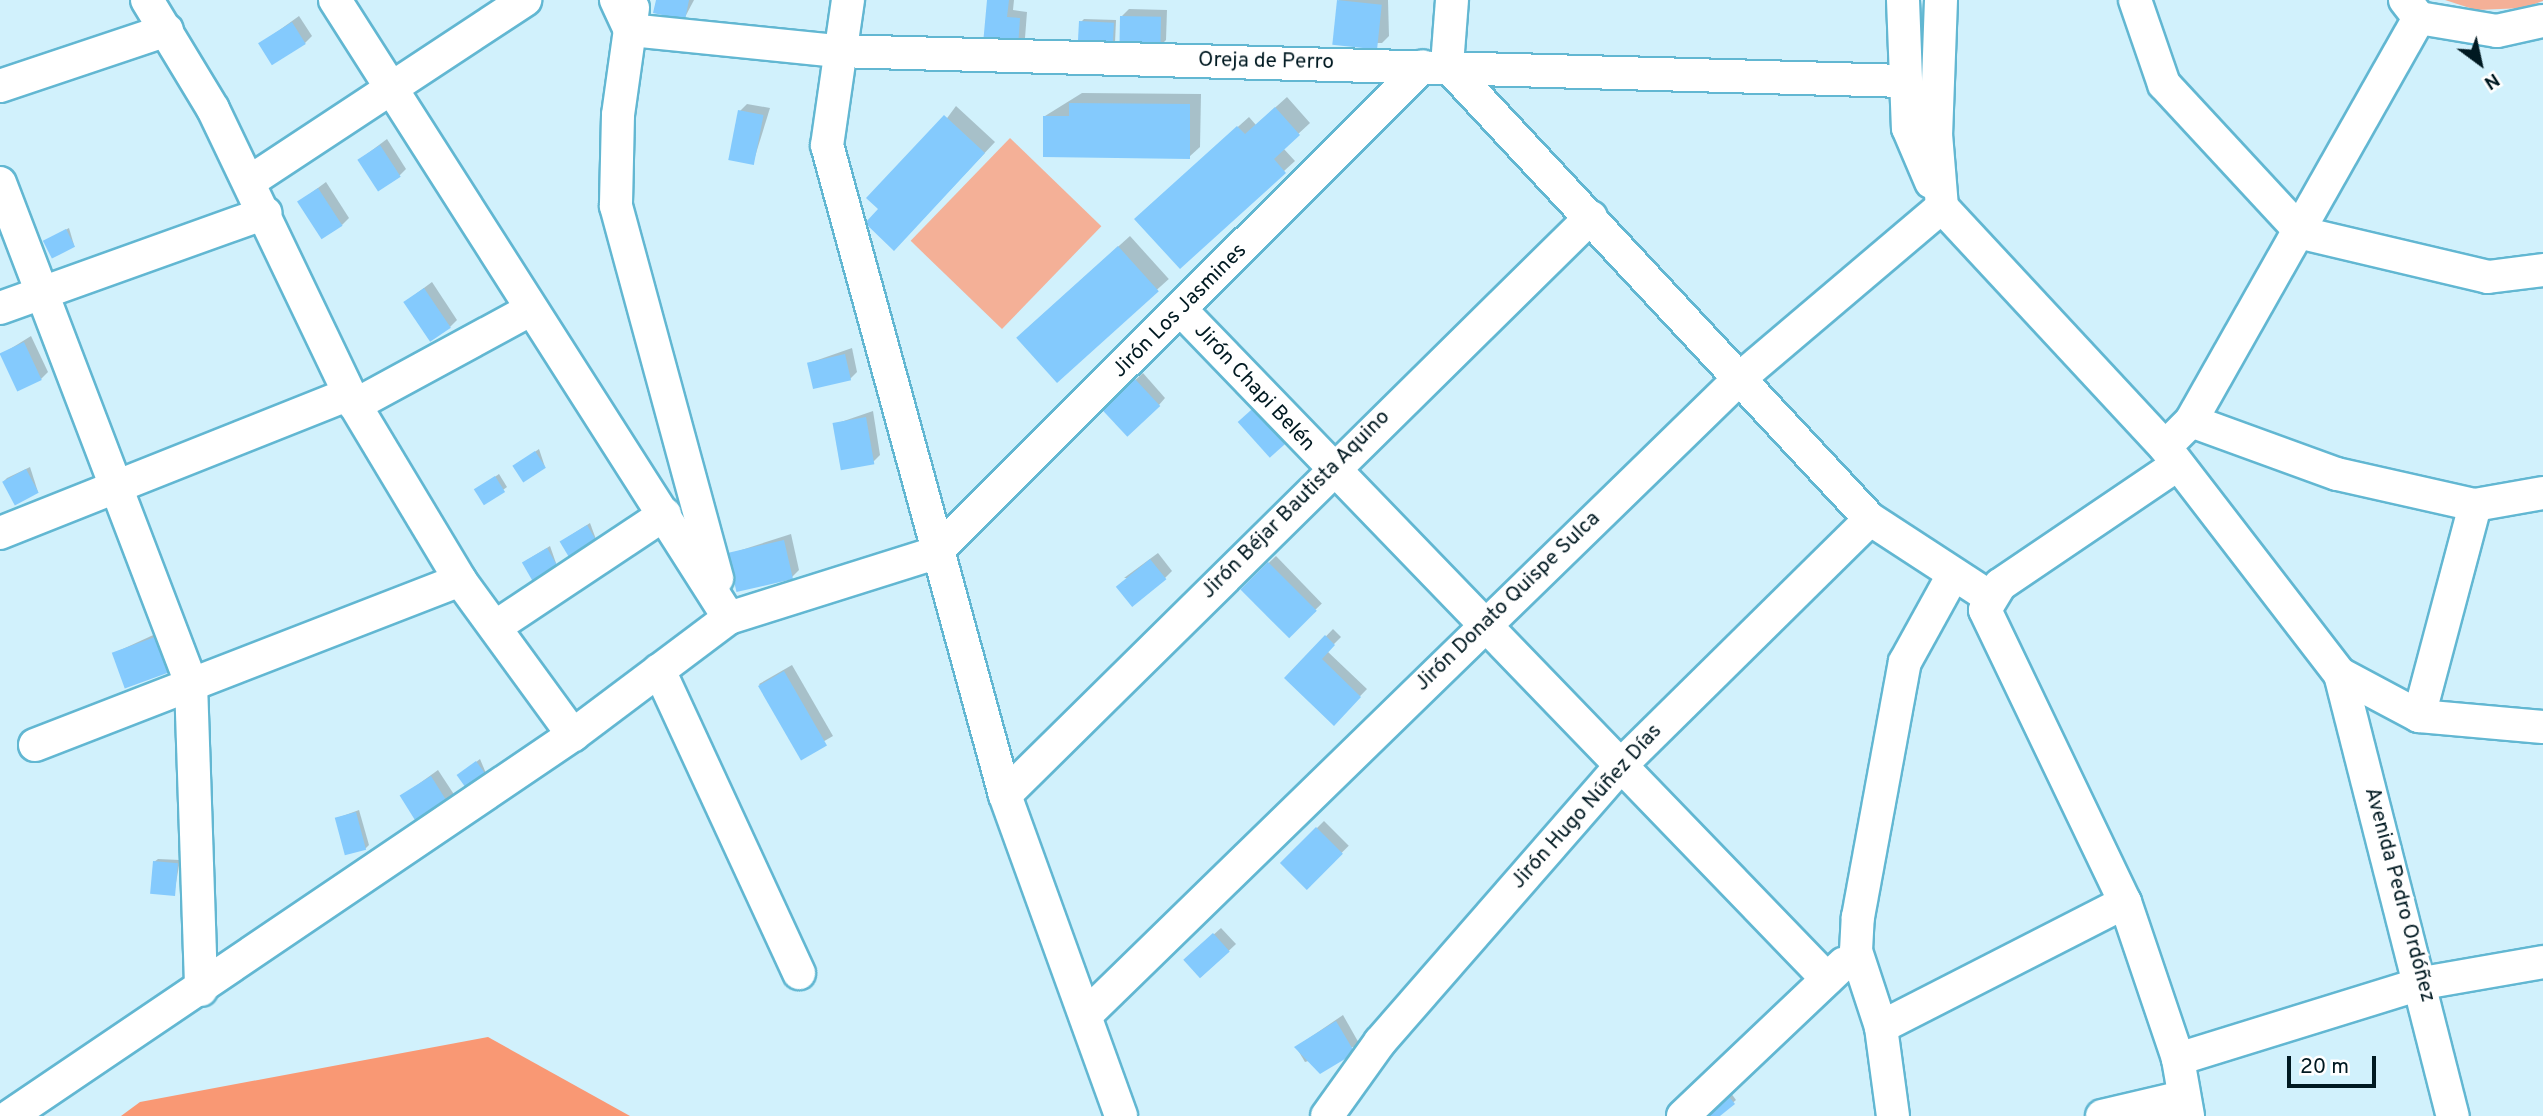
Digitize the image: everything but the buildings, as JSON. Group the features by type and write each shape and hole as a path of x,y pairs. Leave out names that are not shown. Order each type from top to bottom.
{"street":[{"path":"146,0 167,30 249,182 352,399 460,580 573,735"},
{"path":"335,0 392,86 530,310 665,514 729,618"},
{"path":"249,182 525,0"},
{"path":"616,0 632,15 616,206 729,618"},
{"path":"848,0 836,51 827,145 935,553 1005,795 1088,1013 1121,1116"},
{"path":"1452,0 1435,66 1591,218 1870,519 1988,596"},
{"path":"1903,0 1902,81 1908,128 1942,207 2171,456 2340,674 2419,716 2543,727"},
{"path":"1941,0 1936,134 1942,207"},
{"path":"2135,0 2164,84 2302,233 2488,277 2543,270"},
{"path":"2102,1116 2186,1107 2179,1059 2125,902 1985,610 1988,596 2171,456 2302,233 2412,9 2497,30 2543,21"},
{"name":"Oreja de Perro","path":"632,15 836,51 1902,81"},
{"path":"0,86 167,30"},
{"name":"Jirón Los Jasmines","path":"935,553 1181,310 1435,66"},
{"path":"0,183 191,683 201,990"},
{"name":"Jirón Donato Quispe Sulca","path":"1088,1013 1483,624 1739,379 1942,207"},
{"path":"0,308 41,291 265,214"},
{"name":"Jirón Béjar Bautista Aquino","path":"1005,795 1331,469 1591,218"},
{"path":"0,533 117,484 352,399 530,310"},
{"name":"Jirón Chapi Belén","path":"1181,310 1331,469 1623,763 1827,979"},
{"path":"2191,421 2337,474 2475,505 2543,493"},
{"path":"2419,716 2475,505"},
{"path":"495,627 665,514"},
{"name":"Jirón Hugo Núñez Días","path":"1327,1116 1380,1042 1623,763 1870,519"},
{"path":"9,1116 201,990 573,735 729,618 935,553"},
{"path":"1893,1116 1881,1027 1856,951 1905,662 1953,575"},
{"path":"35,745 460,580"},
{"path":"659,670 799,973"},
{"name":"Avenida Pedro Ordóñez","path":"2340,674 2423,983 2453,1116"},
{"path":"1881,1027 2125,902"},
{"path":"1683,1116 1856,951"},
{"path":"2179,1059 2423,983 2543,962"}],"shaded area":[{"path":"2445,0 2543,1 2524,8 2476,10"},
{"path":"1010,138 1101,226 1002,329 911,241"},
{"path":"488,1037 630,1116 121,1116 140,1102"}]}
